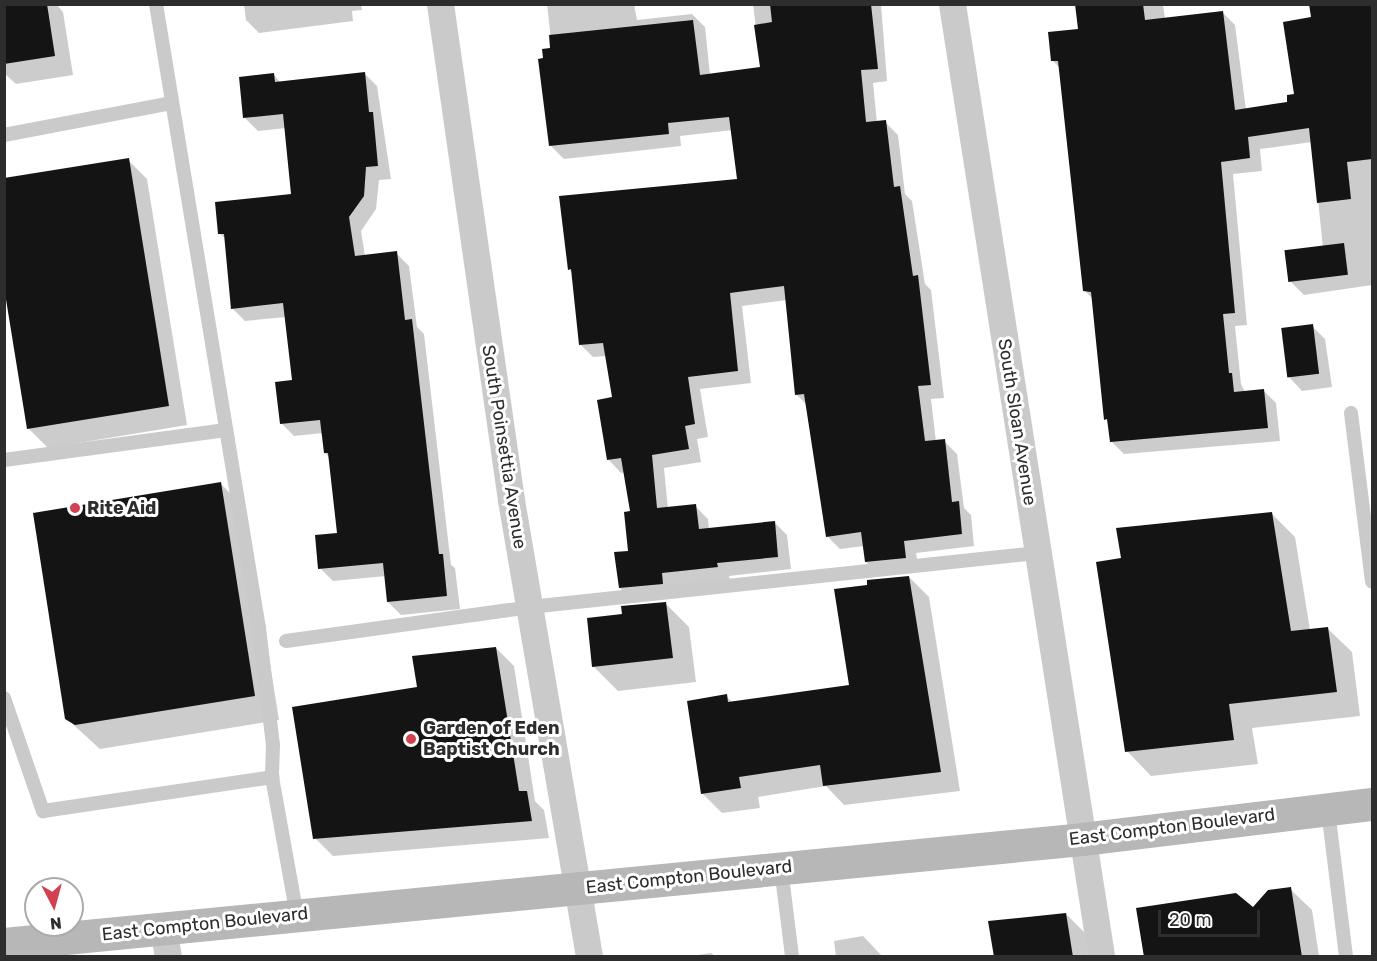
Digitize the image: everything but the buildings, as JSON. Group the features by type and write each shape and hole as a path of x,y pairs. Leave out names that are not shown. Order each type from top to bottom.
{"main road":[{"name":"East Compton Boulevard","path":"4,944 166,943 297,916 1082,839 1372,804"}],"street":[{"name":"South Poinsettia Avenue","path":"440,4 509,488 589,957"},
{"name":"South Sloan Avenue","path":"951,4 1101,957"}],"lane":[{"path":"156,4 259,628 273,745 272,777 297,916"},
{"path":"4,135 171,103"},
{"path":"1351,413 1372,582"},
{"path":"4,460 226,430"},
{"path":"286,641 530,607 1037,553"},
{"path":"4,698 43,811 272,777"},
{"path":"1328,809 1346,957"},
{"path":"781,868 792,957"}],"place":[{"name":"Rite Aid","path":"75,508"},
{"name":"Garden of Eden Baptist Church","path":"411,739"}]}
